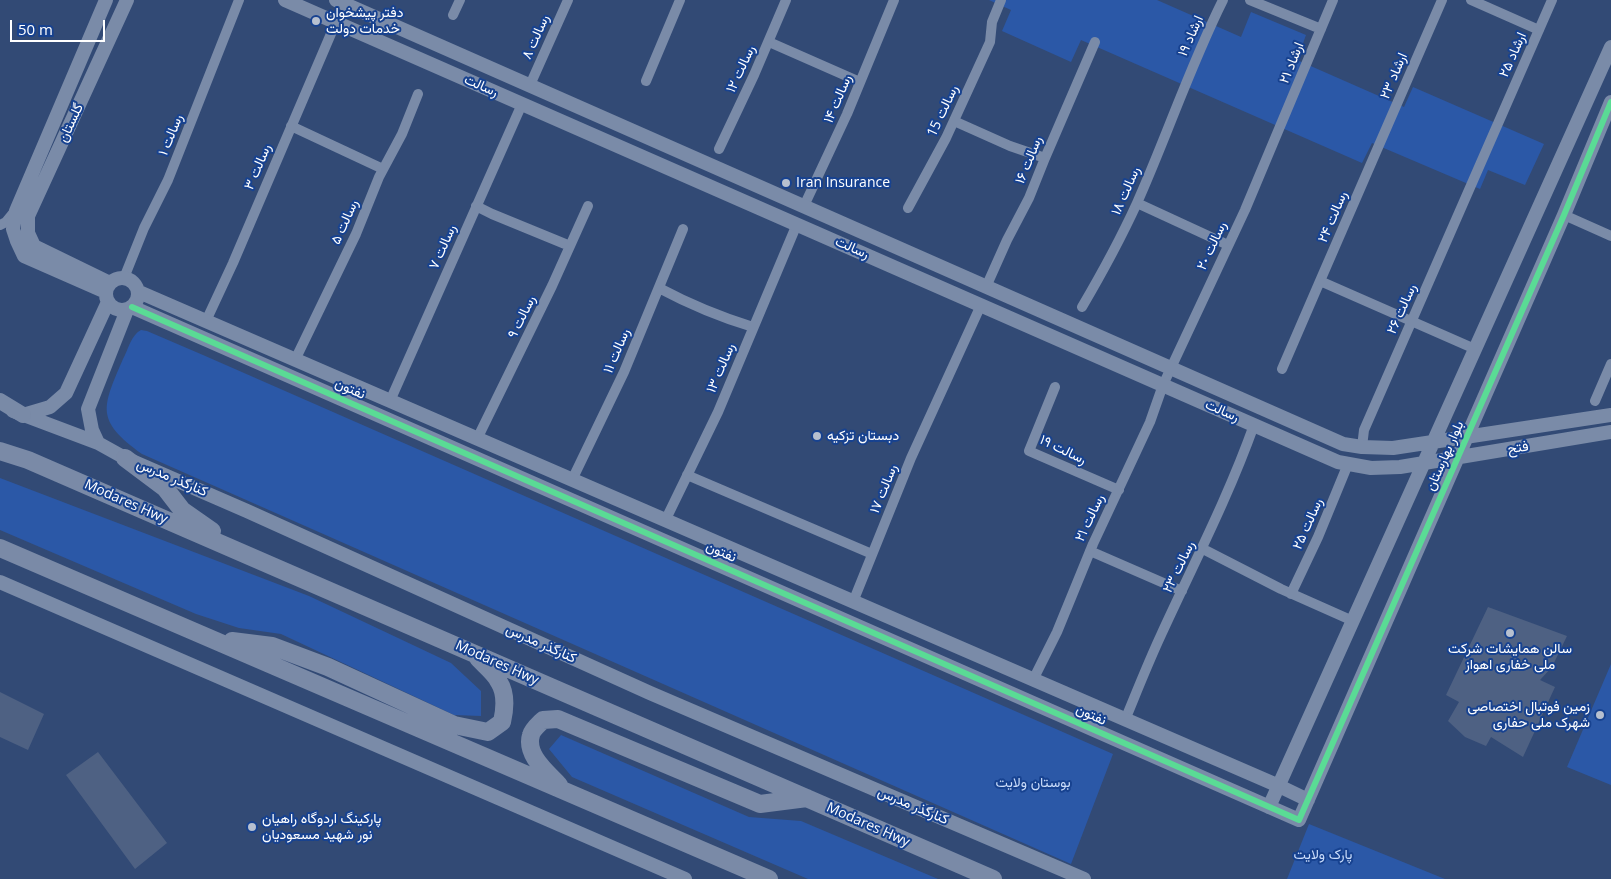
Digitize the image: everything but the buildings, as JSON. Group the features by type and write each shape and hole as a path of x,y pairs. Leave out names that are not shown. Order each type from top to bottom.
{"highway":[{"name":"Modares Hwy","path":"0,451 28,460 993,879"},
{"path":"125,458 165,488 182,510 243,553"},
{"path":"0,548 769,879"},
{"path":"212,639 272,646 328,667 454,725 488,732 502,722 504,696 499,682 473,652"},
{"path":"564,790 540,765 530,749 531,734 543,720 558,719 566,722 760,804 808,798"}],"main road":[{"path":"0,401 23,415"}],"street":[{"name":"گلستان","path":"106,0 16,211 13,229 16,241 24,256 108,292"},
{"name":"گلستان","path":"108,292 34,246 28,233 28,216 127,0"},
{"name":"رسالت ۱","path":"124,278 144,228 168,180 239,0"},
{"name":"رسالت","path":"285,0 1338,462 1371,468 1400,467 1424,463"},
{"path":"453,15 460,0"},
{"name":"رسالت ۸","path":"530,85 568,0"},
{"path":"646,81 680,0"},
{"name":"رسالت ۱۲","path":"719,148 769,42 786,0"},
{"name":"رسالت ۱۴","path":"804,206 847,114 894,0"},
{"name":"رسالت 15","path":"908,208 954,121 990,42 992,22 1001,0"},
{"name":"ارشاد ۱۹","path":"1185,83 1223,0"},
{"path":"1250,0 1321,29"},
{"name":"ارشاد ۲۱","path":"1277,136 1333,0"},
{"name":"ارشاد ۲۳","path":"1371,164 1442,0"},
{"path":"1471,0 1538,30"},
{"name":"ارشاد ۲۵","path":"1472,183 1552,0"},
{"name":"رسالت","path":"345,2 393,26 1343,444 1362,447 1394,448 1433,443"},
{"name":"رسالت ۳","path":"206,321 233,263 336,22"},
{"path":"385,44 393,26"},
{"path":"769,42 860,82"},
{"name":"رسالت ۱۶","path":"986,287 1007,240 1029,198 1095,42"},
{"name":"بلوار بهارستان","path":"1269,807 1611,47"},
{"name":"رسالت ۱۸","path":"1082,307 1137,203 1185,83"},
{"path":"522,104 530,85"},
{"name":"رسالت ۵","path":"295,360 356,234 383,169 402,134 418,94"},
{"name":"بلوار بهارستان","path":"1299,820 1564,215 1611,102"},
{"name":"رسالت ۷","path":"390,401 522,104"},
{"path":"954,121 1010,146 1045,158"},
{"path":"291,126 383,169"},
{"name":"رسالت ٢٠","path":"1171,368 1277,136"},
{"name":"رسالت ۲۴","path":"1282,369 1371,164"},
{"name":"رسالت ۲۶","path":"1362,447 1364,430 1472,183"},
{"path":"1137,203 1228,245"},
{"path":"476,206 570,246"},
{"name":"رسالت ۹","path":"477,439 588,206"},
{"path":"797,224 804,206"},
{"path":"0,225 6,222 16,211"},
{"path":"1564,215 1611,236"},
{"name":"رسالت ۱۳","path":"666,521 718,412 797,224"},
{"name":"رسالت ۱۱","path":"572,480 624,372 683,229"},
{"path":"23,415 50,407 66,393 108,292 114,280 124,278 134,282 139,292 136,303 129,308 116,309 108,292"},
{"path":"1319,284 1412,321 1475,349"},
{"path":"659,288 723,318 753,327"},
{"name":"نفتون","path":"139,292 1308,800"},
{"path":"1008,317 1015,299"},
{"name":"رسالت ۱۷","path":"853,602 911,458 981,305"},
{"path":"98,443 92,430 88,408 129,308"},
{"name":"نفتون","path":"129,308 1299,820"},
{"path":"1595,401 1611,364"},
{"name":"رسالت ۲۱","path":"1033,680 1057,632 1090,551 1150,422 1171,368"},
{"name":"رسالت ۱۹","path":"1055,387 1029,451 1119,490"},
{"name":"کنارگذر مدرس","path":"0,407 98,443 125,458 248,511 650,693 1084,879"},
{"name":"فتح","path":"1433,443 1611,415"},
{"path":"428,438 437,422"},
{"name":"رسالت ۲۳","path":"1125,720 1161,636 1203,549 1241,463 1254,425"},
{"name":"فتح","path":"1424,463 1611,432"},
{"name":"رسالت ۲۵","path":"1291,594 1318,537 1348,464"},
{"path":"687,476 872,554"},
{"path":"1203,549 1291,594 1353,621"},
{"path":"1090,551 1182,591"},
{"path":"745,577 752,558"},
{"path":"0,582 685,879"}],"green space":[{"path":"989,0 1157,0 1241,37 1251,12 1306,35 1297,60 1404,107 1413,87 1544,144 1525,185 1488,170 1480,189 1372,143 1362,163 1081,40 1071,62 1002,31 1011,10"},
{"name":"بوستان ولایت","path":"141,330 203,355 1113,754 1071,864 142,454 116,432 107,412 110,390 132,339"},
{"path":"0,478 309,596 451,663 481,691 481,716 454,715 281,634 239,628 196,614 0,530"},
{"name":"زمین فوتبال اختصاصی شهرک ملی حفاری","path":"1611,664 1611,785 1567,767"},
{"path":"561,735 749,817 801,821 938,879 808,879 572,777 549,749"},
{"name":"پارک ولایت","path":"1309,824 1445,879 1287,879"}],"cycle path":[{"path":"132,307 1299,820 1564,215 1611,102"}],"place":[{"name":"دفتر پیشخوان خدمات دولت","path":"316,21"},
{"name":"Iran Insurance","path":"786,183"},
{"name":"دبستان تزکیه","path":"817,436"},
{"name":"سالن همایشات شرکت ملی خفاری اهواز","path":"1510,633"},
{"name":"زمین فوتبال اختصاصی شهرک ملی حفاری","path":"1600,715"},
{"name":"پارکینگ اردوگاه راهیان نور شهید مسعودیان","path":"252,827"}]}
